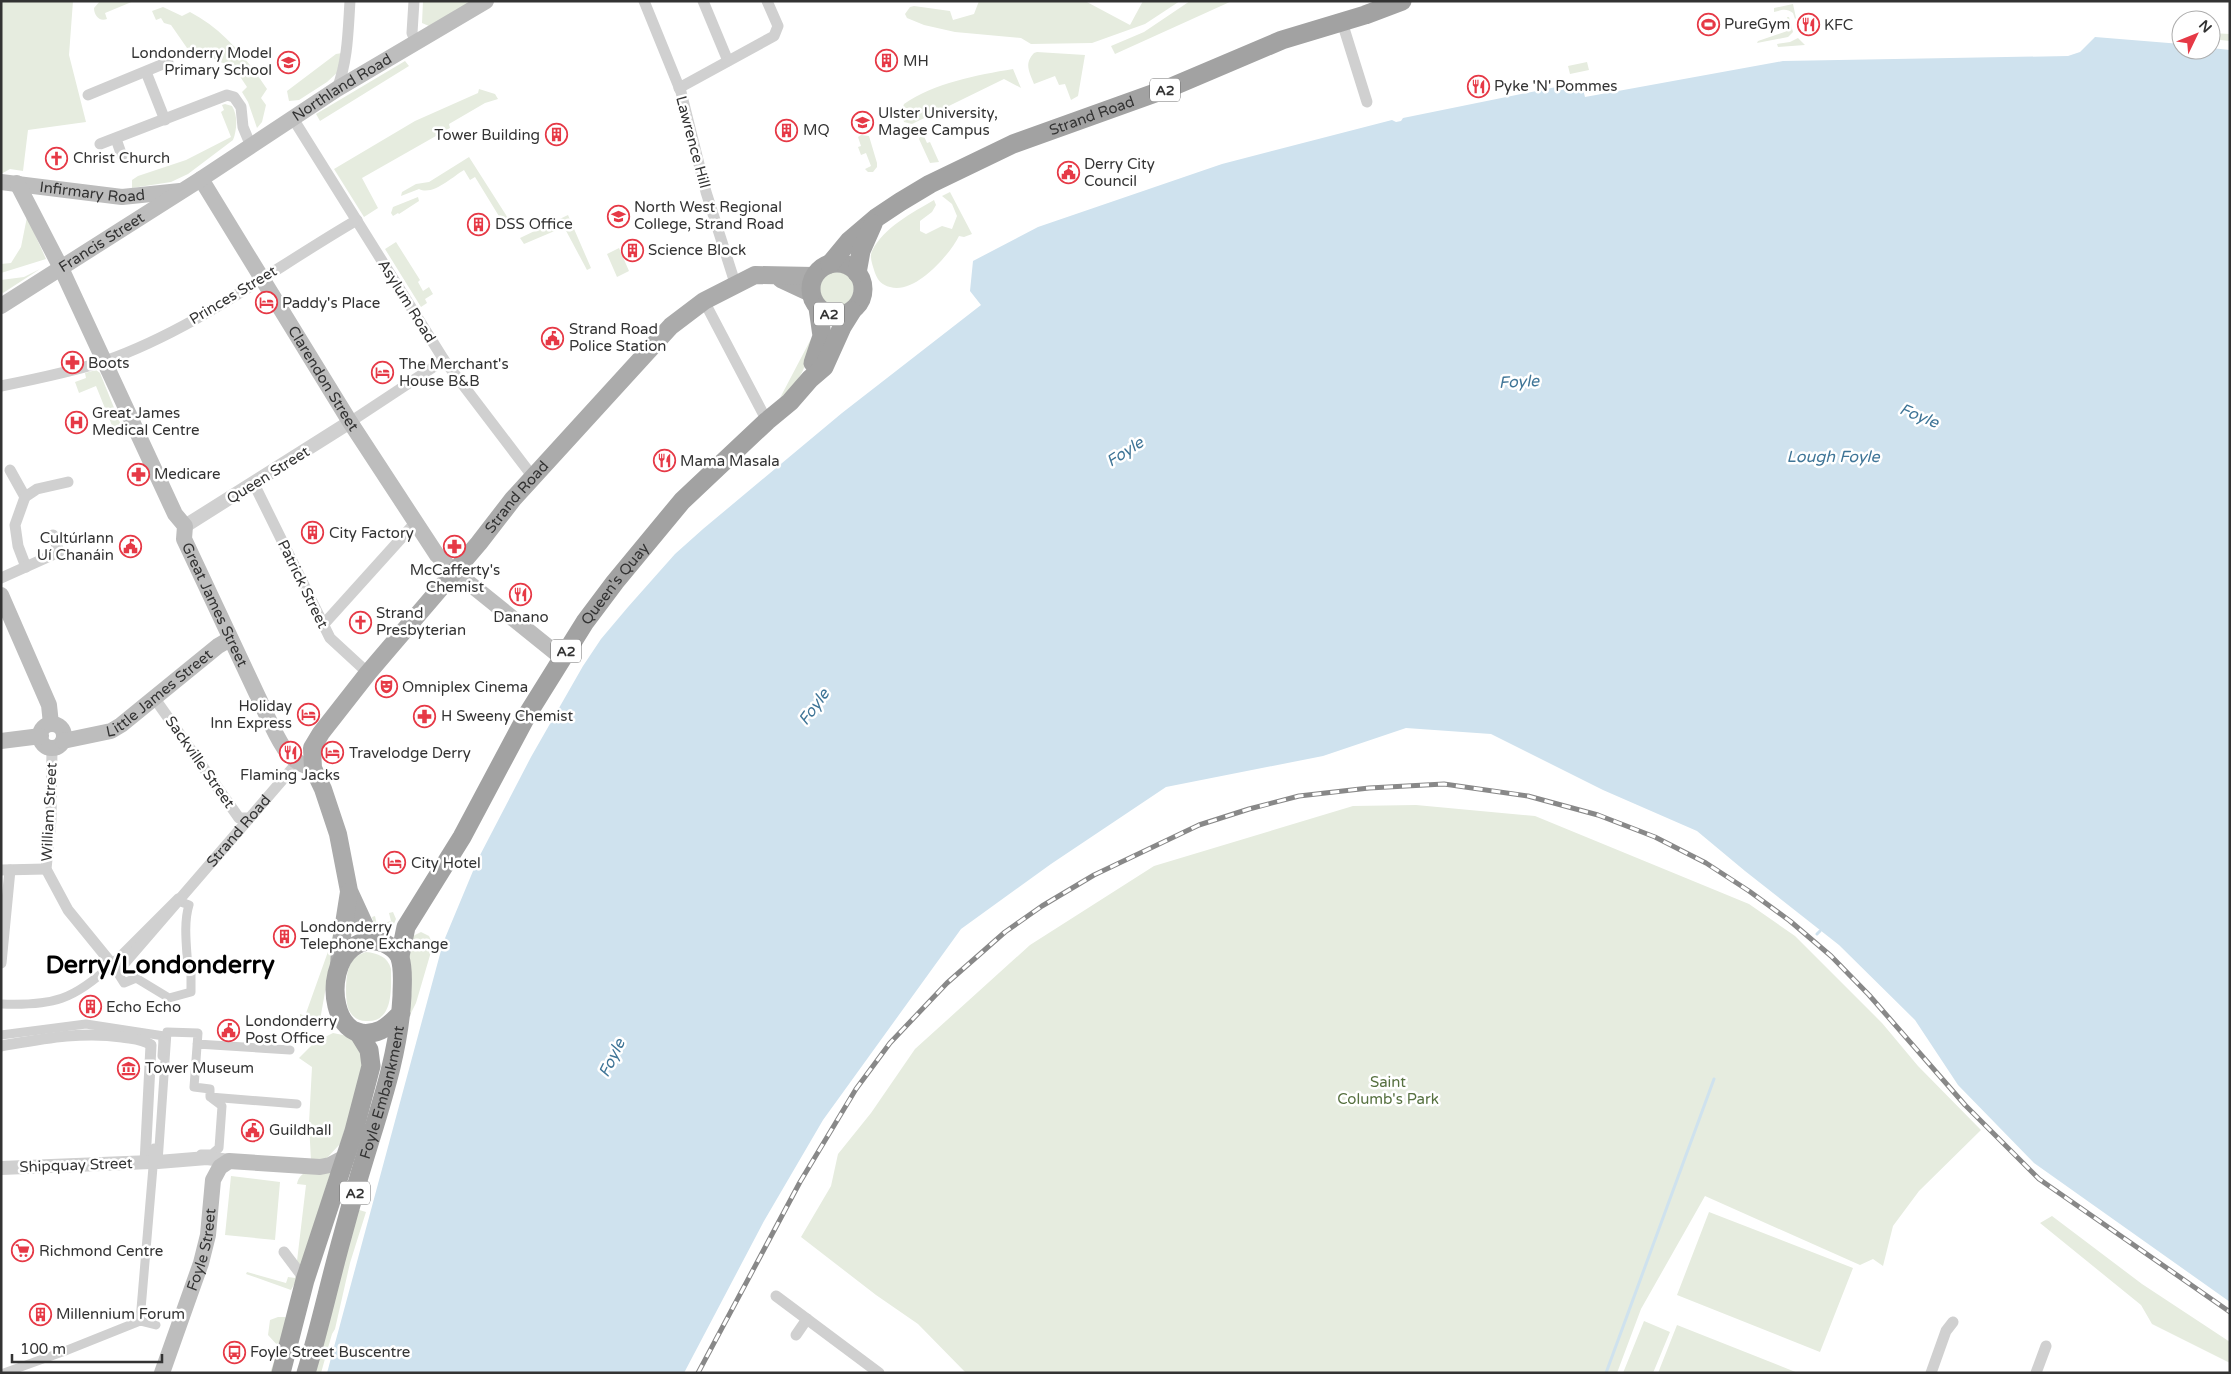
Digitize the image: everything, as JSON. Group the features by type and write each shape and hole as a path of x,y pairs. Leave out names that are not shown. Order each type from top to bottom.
{"highway":[{"name":"Strand Road","path":"830,264 850,240 876,218 930,184 1013,144 1169,88 1282,40 1342,22 1380,5 1402,1"},
{"name":"A2","path":"830,264 824,266 814,292 834,316 852,312 863,295 862,280 858,273 861,251 876,218"},
{"path":"830,264 845,264 858,273"},
{"name":"Queen's Quay","path":"810,379 822,336 814,292"},
{"name":"Queen's Quay","path":"400,956 406,927 462,837 527,715 562,658 615,582 682,501 767,421 790,402 810,379 824,367 842,327 852,312"},
{"name":"Queen's Quay","path":"376,941 406,927"},
{"name":"A2","path":"358,1032 348,1026 336,1006 334,996 339,967 351,948 364,942 376,941"},
{"path":"376,941 390,946 400,956"},
{"name":"A2","path":"400,956 403,980 401,1013"},
{"path":"358,1032 366,1033 380,1030 401,1013"},
{"name":"Foyle Embankment","path":"306,1373 334,1267 392,1069 401,1013"},
{"name":"Foyle Embankment","path":"281,1373 305,1280 354,1131 371,1066 369,1050 358,1032"}],"main road":[{"name":"Northland Road","path":"201,180 292,117 486,1"},
{"name":"Francis Street","path":"1,306 201,180"},
{"name":"Clarendon Street","path":"201,180 350,422 438,556 562,658"},
{"name":"Infirmary Road","path":"9,182 122,196 184,190"},
{"name":"Great James Street","path":"9,182 61,268 175,514 185,526 184,539 230,640 283,747 305,766"},
{"name":"Strand Road","path":"312,748 368,673 533,476 671,326 704,301 755,275 769,274 814,292"},
{"name":"William Street","path":"1,595 49,706 54,736"},
{"name":"Little James Street","path":"1,741 54,736 84,736 111,730 121,725 155,699 218,646 230,640"},
{"path":"283,747 299,750 312,748"},
{"name":"A2","path":"312,748 305,766 323,789 338,834 349,891 376,941"},
{"name":"A2","path":"339,967 349,891"},
{"path":"320,1167 338,1152 354,1131"},
{"path":"213,1180 220,1167 229,1161 320,1167 330,1165 345,1157"},
{"name":"Foyle Street","path":"162,1373 201,1263 208,1235 213,1180"}],"street":[{"path":"337,89 344,72 347,55 350,1"},
{"path":"414,1 412,33 416,43"},
{"name":"Lawrence Hill","path":"644,1 679,88 706,192 736,286"},
{"path":"703,1 728,60"},
{"path":"679,88 774,36 778,26 767,1"},
{"path":"1342,22 1367,102"},
{"path":"88,95 168,62"},
{"path":"146,72 165,120"},
{"path":"100,144 227,95 234,97 241,107 243,127 251,146"},
{"name":"Asylum Road","path":"292,117 444,360 533,476"},
{"path":"116,139 122,156"},
{"name":"Princes Street","path":"1,386 66,372 104,361 187,324 357,220"},
{"path":"704,301 767,421"},
{"path":"350,422 444,360"},
{"name":"Queen Street","path":"185,526 350,422"},
{"path":"10,470 25,497"},
{"path":"26,567 18,546 15,525 25,497 37,489 68,482"},
{"name":"Patrick Street","path":"254,484 330,638 368,673"},
{"path":"323,626 415,523"},
{"path":"1,578 59,552 53,535"},
{"name":"Sackville Street","path":"155,699 239,818 250,818"},
{"name":"William Street","path":"54,736 51,820 46,869 68,910 117,965"},
{"name":"Strand Road","path":"117,965 180,900 250,818 305,766"},
{"path":"1,963 6,870 46,869"},
{"path":"1,1004 34,1005 68,996 90,984 117,965 124,983 136,978 169,998 191,992 191,970 188,970 186,918 189,904 180,900"},
{"path":"1,1035 86,1024 164,1036 158,1044 152,1161"},
{"path":"152,1161 167,1032 198,1034 194,1087 210,1089 210,1097"},
{"path":"1,1046 67,1035 102,1034 158,1044"},
{"path":"140,1321 162,1056 158,1044"},
{"path":"197,1044 290,1050"},
{"path":"210,1097 293,1107"},
{"path":"210,1097 222,1106 219,1148 212,1154 201,1154 200,1160 206,1164 213,1180"},
{"name":"Shipquay Street","path":"1,1168 200,1160 207,1158 229,1161"},
{"path":"284,1252 305,1280"},
{"path":"776,1296 879,1373"},
{"path":"796,1335 807,1319"},
{"path":"4,1373 140,1321 156,1326"},
{"path":"1931,1373 1946,1330 1953,1322"},
{"path":"2036,1373 2046,1346"}],"green space":[{"path":"1,1 73,1 69,55 86,122 28,130 23,171 10,169 1,174"},
{"path":"100,1 134,1 105,13 107,19 102,20 94,11 94,8"},
{"path":"423,1 472,1 429,26 422,23"},
{"path":"979,1 1085,1 1130,25 1143,1 1180,1 1145,24 1092,43 1031,44 1021,38 955,32 924,25 907,18 905,14 910,7 914,6 950,11 953,20 974,14"},
{"path":"1190,1 1232,1 1115,54 1111,46 1144,32"},
{"path":"1793,4 1795,19 1793,13 1788,10 1774,12 1774,8"},
{"path":"163,7 182,16 190,12 202,19 224,36 251,67 267,89 261,98 266,105 262,122 257,128 248,102 242,92 247,87 233,66 220,62 199,50 187,48 171,25 164,23 161,18 156,20 152,11"},
{"path":"1787,17 1789,17 1793,32 1788,37 1757,43 1790,30"},
{"path":"2221,34 2230,34 2230,41 2221,40"},
{"path":"1798,38 1805,45 1778,47 1777,44 1790,42"},
{"path":"342,53 340,70 327,82 299,100 289,101 287,91 336,54"},
{"path":"1034,53 1085,55 1078,96 1071,100 1065,84 1059,85 1055,76 1034,84 1028,64"},
{"path":"405,61 409,66 320,121 316,114"},
{"path":"1587,62 1589,70 1570,74 1568,66"},
{"path":"1013,69 1021,88 1004,79 912,124 904,122 901,113 904,104 916,97 942,85"},
{"path":"479,89 495,94 498,99 485,103 449,124 450,128 362,178 378,208 364,217 334,169 415,121 478,93"},
{"path":"222,105 232,106 236,118 233,140 188,174 171,182 132,188 132,180 138,176 186,160 231,137 221,112 224,110"},
{"path":"922,132 927,143 930,142 939,162 930,163 919,139"},
{"path":"861,135 869,136 877,163 877,167 873,172 868,172 865,169 871,166 866,153 861,155 858,147 861,146 858,137"},
{"path":"469,157 506,215 510,223 505,226 475,177 470,180 464,170 436,188 430,190 419,189 401,196 402,192 416,184 429,182"},
{"path":"950,192 972,234 964,237 959,236 947,254 920,280 899,288 883,284 876,276 871,259 871,253 877,242 899,221 934,200 936,205 932,212 920,221 920,231 926,234 942,226 952,229 957,216 952,204 942,196"},
{"path":"418,197 419,201 393,216 391,213 393,207"},
{"path":"568,215 591,268 587,270 564,227 524,244 520,238"},
{"path":"27,217 46,259 1,273 1,264 11,263 21,247"},
{"path":"396,242 420,280 418,282 423,291 429,287 433,294 425,299 427,303 421,307 385,249"},
{"path":"619,248 629,271 617,277 607,254"},
{"path":"40,269 3,293 1,291 1,280 24,277"},
{"path":"837,272 849,277 854,289 849,301 837,306 825,301 820,289 825,277"},
{"path":"812,337 803,371 794,385 780,398"},
{"path":"96,370 100,373 123,430 115,433 96,386 79,393 75,382 86,378 85,373"},
{"name":"Saint Columb's Park","path":"1416,805 1535,816 1749,904 1795,936 1882,1023 1918,1066 1981,1130 1919,1191 1893,1226 1883,1266 1873,1259 1860,1265 1705,1196 1641,1309 1617,1373 966,1373 918,1324 876,1295 801,1237 831,1186 838,1154 871,1113 915,1049 1030,945 1154,866 1353,806"},
{"path":"393,912 396,919 393,926 379,929 374,925 372,917 375,916 377,925 391,921 389,913"},
{"path":"334,930 336,931 320,1020 318,1023 307,1028 300,1020 300,1014 305,1016"},
{"path":"421,932 429,936 433,945 416,1003 406,1023 408,955 413,936"},
{"path":"366,952 375,953 388,961 391,977 389,1003 386,1010 382,1016 375,1020 366,1021 357,1019 350,1012 346,988 347,973 351,963 357,956"},
{"path":"333,1033 348,1036 358,1044 365,1068 340,1144 326,1159 311,1161 309,1123 312,1067 299,1058 315,1042"},
{"path":"332,1168 297,1279 291,1290 246,1274 247,1272 286,1283 288,1277 295,1278 306,1185 297,1184 306,1172"},
{"path":"231,1176 280,1182 275,1240 225,1235"},
{"path":"356,1209 366,1212 350,1263 335,1329 321,1373 311,1373"},
{"path":"1709,1212 1853,1268 1820,1352 1677,1295"},
{"path":"2052,1216 2142,1284 2230,1342 2230,1363 2152,1324 2141,1305 2040,1223"},
{"path":"278,1317 288,1319 276,1373 270,1373 279,1347 268,1335 270,1320"},
{"path":"1644,1321 1670,1332 1653,1373 1623,1373"},
{"path":"1677,1325 1798,1373 1658,1373"}],"water":[{"name":"Lough Foyle","path":"2095,37 2171,43 2171,60 2221,60 2221,49 2230,50 2230,1302 2034,1163 1958,1085 1915,1020 1839,945 1697,831 1603,790 1491,734 1406,728 1323,756 1166,787 1051,864 961,929 823,1120 764,1221 684,1373 327,1373 443,943 478,859 531,757 583,666 601,639 675,554 842,413 981,305 970,291 973,261 1038,227 1222,164 1392,120 1396,122 1401,121 1403,118 1581,82 1585,97 1783,61 2068,56 2080,52"}],"waterway":[{"path":"1817,934 1820,931"},
{"path":"1606,1373 1714,1079"}],"railway":[{"path":"698,1373 800,1182 856,1089 890,1043 947,983 1005,932 1042,906 1094,875 1199,825 1299,796 1369,788 1444,784 1528,796 1598,815 1655,837 1706,863 1749,891 1790,921 1831,956 1869,995 1965,1105 2039,1179 2230,1312"}],"place":[{"name":"PureGym","path":"1708,24"},
{"name":"KFC","path":"1808,25"},
{"name":"MH","path":"887,61"},
{"name":"Londonderry Model Primary School","path":"288,62"},
{"name":"Pyke 'N' Pommes","path":"1478,86"},
{"name":"Ulster University, Magee Campus","path":"862,122"},
{"name":"MQ","path":"787,130"},
{"name":"Tower Building","path":"556,135"},
{"name":"Christ Church","path":"57,158"},
{"name":"Derry City Council","path":"1068,173"},
{"name":"North West Regional College, Strand Road","path":"618,216"},
{"name":"DSS Office","path":"479,224"},
{"name":"Science Block","path":"632,250"},
{"name":"Paddy's Place","path":"266,303"},
{"name":"Strand Road Police Station","path":"553,338"},
{"name":"Boots","path":"72,363"},
{"name":"The Merchant's House B&B","path":"383,373"},
{"name":"Great James Medical Centre","path":"76,422"},
{"name":"Mama Masala","path":"664,461"},
{"name":"Medicare","path":"138,474"},
{"name":"City Factory","path":"313,533"},
{"name":"Cultúrlann Uí Chanáin","path":"130,547"},
{"name":"McCafferty's Chemist","path":"455,547"},
{"name":"Danano","path":"521,594"},
{"name":"Strand Presbyterian","path":"360,622"},
{"name":"Omniplex Cinema","path":"386,687"},
{"name":"Holiday Inn Express","path":"308,715"},
{"name":"H Sweeny Chemist","path":"425,716"},
{"name":"Flaming Jacks","path":"290,752"},
{"name":"Travelodge Derry","path":"333,753"},
{"name":"City Hotel","path":"395,863"},
{"name":"Londonderry Telephone Exchange","path":"284,936"},
{"name":"Echo Echo","path":"90,1007"},
{"name":"Londonderry Post Office","path":"229,1030"},
{"name":"Tower Museum","path":"129,1068"},
{"name":"Guildhall","path":"253,1130"},
{"name":"Richmond Centre","path":"23,1251"},
{"name":"Millennium Forum","path":"40,1314"},
{"name":"Foyle Street Buscentre","path":"234,1352"}],"district":[{"name":"Derry/Londonderry","path":"160,965"}],"water label":[{"name":"Foyle","path":"1519,382"},
{"name":"Foyle","path":"1919,416"},
{"name":"Foyle","path":"1125,452"},
{"name":"Foyle","path":"814,707"},
{"name":"Foyle","path":"612,1058"}]}
